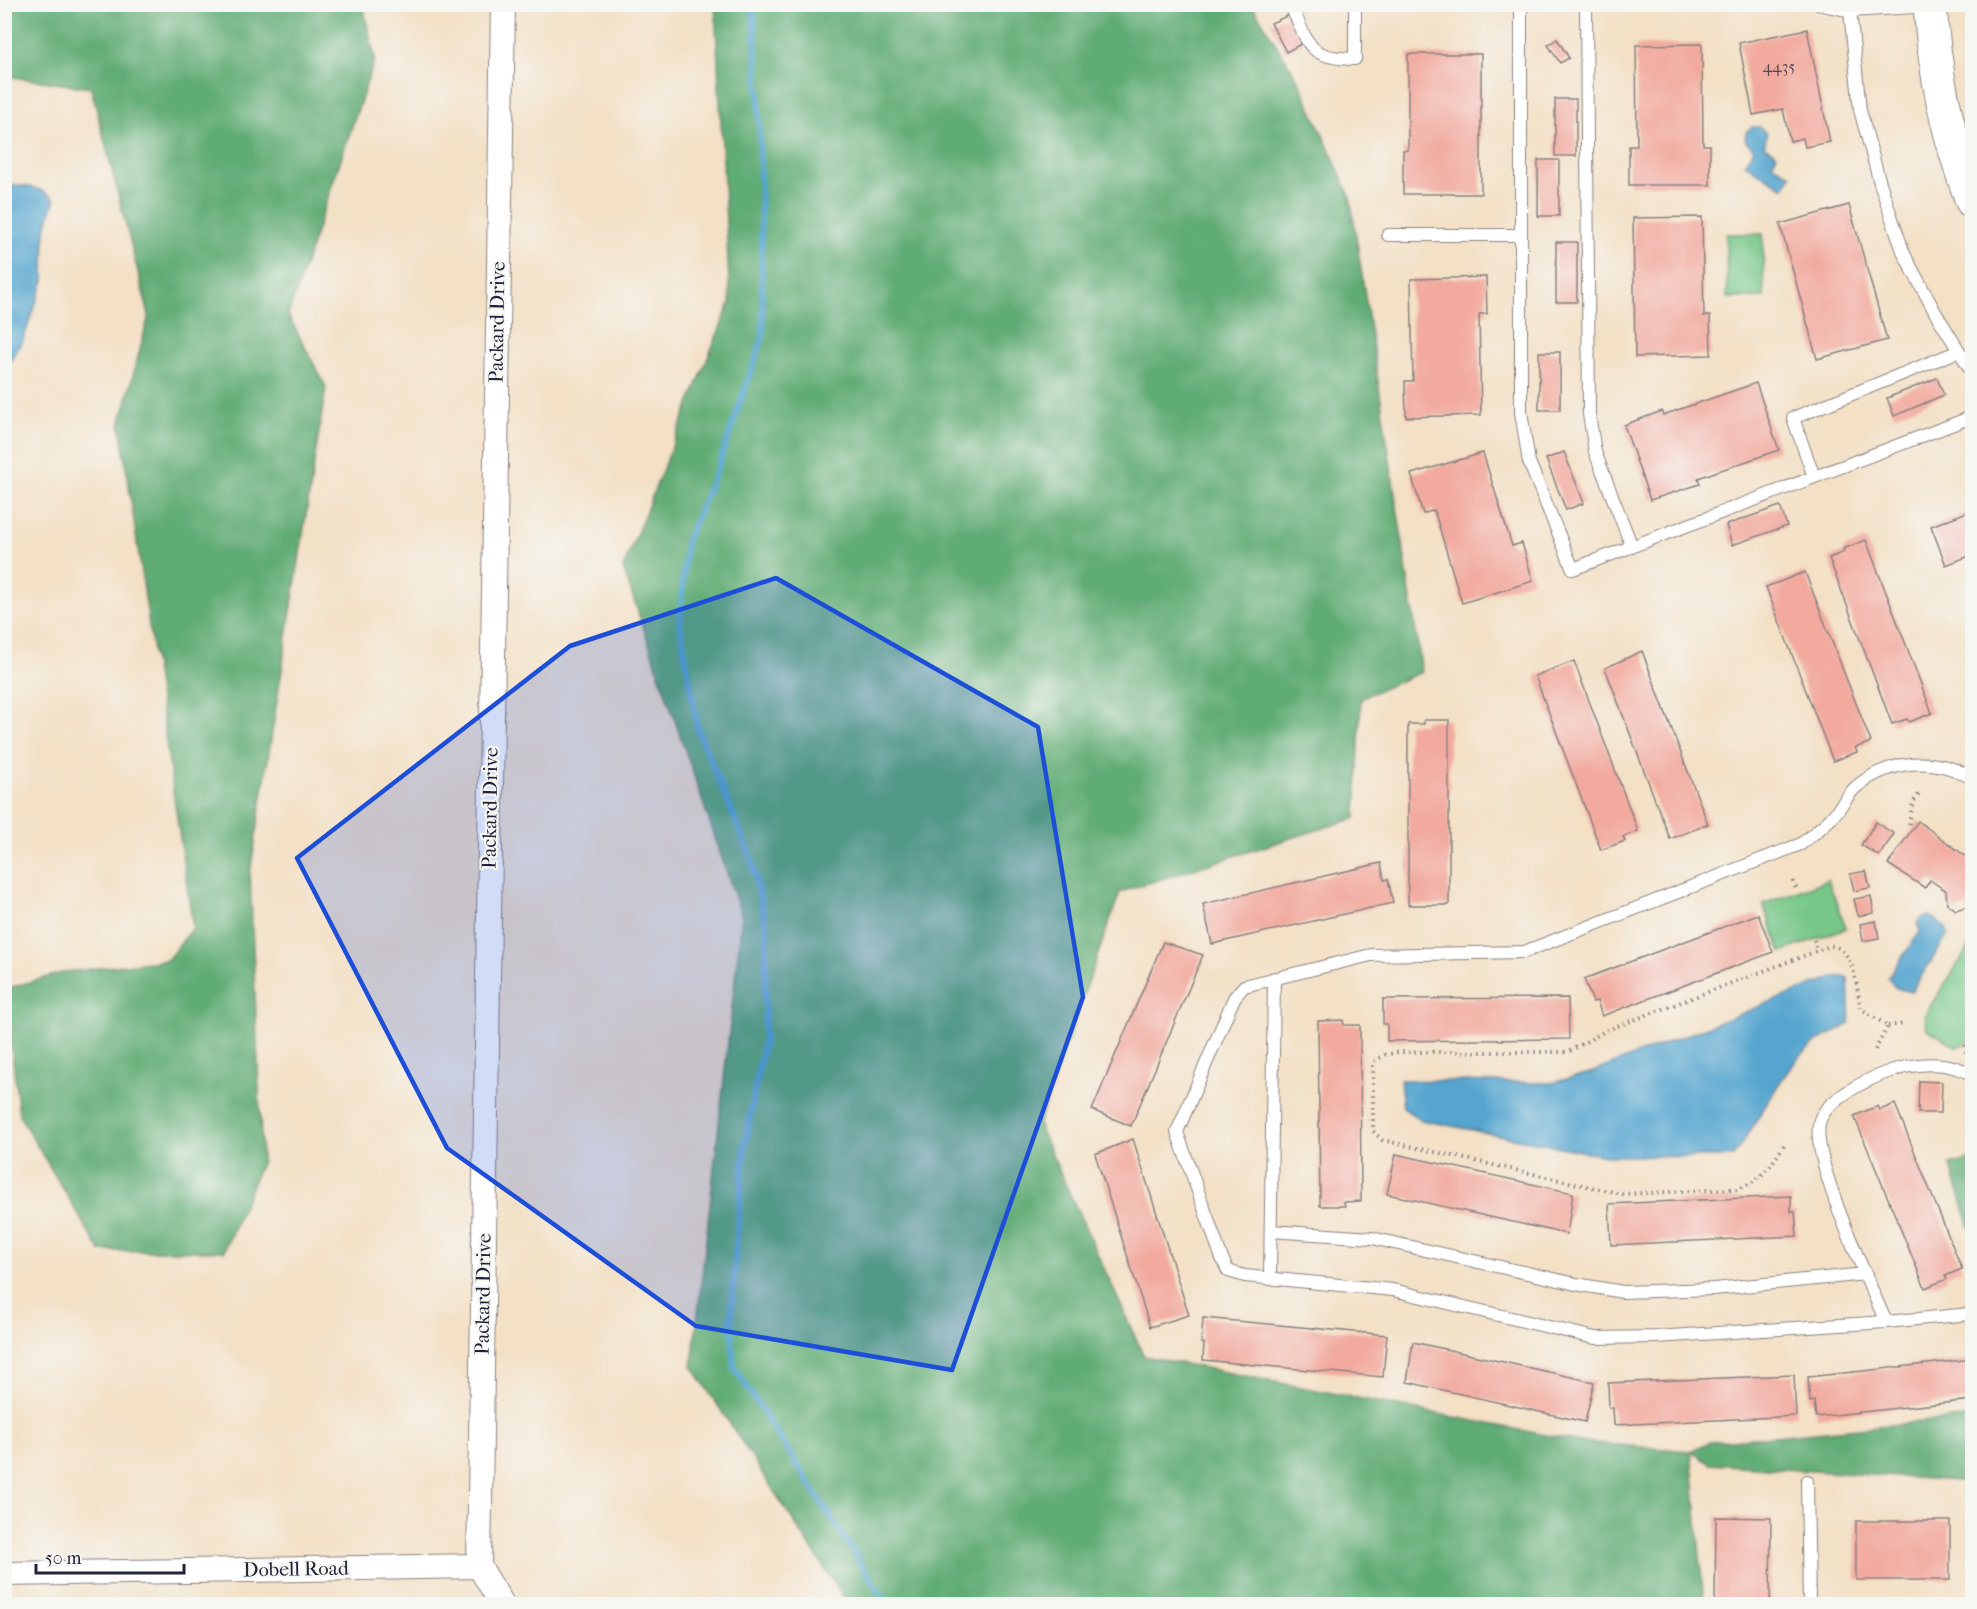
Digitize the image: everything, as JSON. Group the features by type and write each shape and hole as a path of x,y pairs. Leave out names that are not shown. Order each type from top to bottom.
{"street":[{"name":"Packard Drive","path":"479,1566 503,4"},
{"path":"1938,5 1931,35 1945,120 1972,201"},
{"name":"Dobell Road","path":"4,1574 479,1566"},
{"path":"479,1566 502,1605"}],"lane":[{"path":"1290,4 1312,49 1328,58 1355,59 1355,4"},
{"path":"1521,4 1521,412 1529,462 1573,569 1972,417"},
{"path":"1586,4 1588,414 1595,452 1632,547"},
{"path":"1818,4 1850,11 1938,5"},
{"path":"1850,11 1860,110 1880,183 1904,254 1972,372"},
{"path":"1388,235 1521,235"},
{"path":"1814,477 1793,418 1959,351"},
{"path":"1970,1314 1886,1322 1656,1337 1595,1338 1393,1290 1270,1279 1228,1271 1177,1132 1234,998 1244,986 1371,955 1524,952 1801,844 1832,818 1855,788 1878,772 1904,763 1920,763 1955,767 1972,778"},
{"path":"1270,1279 1274,978"},
{"path":"1886,1322 1833,1192 1818,1140 1820,1119 1841,1096 1866,1080 1896,1069 1939,1064 1972,1075"},
{"path":"1270,1231 1372,1238 1576,1284 1623,1292 1714,1289 1866,1274"},
{"path":"1807,1481 1809,1605"}],"path":[{"path":"1909,824 1913,802 1921,792"},
{"path":"1793,881 1797,891"},
{"path":"1814,940 1818,950"},
{"path":"1784,1145 1762,1177 1753,1184 1737,1189 1622,1194 1382,1140 1373,1131 1373,1066 1374,1061 1385,1055 1399,1052 1568,1052 1606,1030 1835,945 1847,955 1861,1009 1888,1026 1905,1024"},
{"path":"1874,1052 1888,1026"},
{"path":"1965,1045 1967,1058"}],"highlighted area":[{"path":"776,578 1038,727 1083,997 952,1370 696,1326 447,1148 297,858 570,646"}],"green space":[{"path":"5,4 363,5 375,59 288,315 326,387 250,874 262,1161 224,1251 100,1251 19,1115 5,989 65,972 167,960 193,928 120,425 149,315 91,88 5,76"},
{"path":"715,5 1252,5 1299,81 1350,196 1422,672 1361,698 1356,818 1120,892 1038,1124 1144,1356 1581,1442 1690,1451 1710,1442 1972,1417 1972,1482 1710,1464 1691,1451 1704,1604 848,1604 692,1366 742,917 623,568 730,303"},
{"path":"1726,234 1763,234 1764,297 1727,298"},
{"path":"1828,880 1846,928 1781,952 1763,904"},
{"path":"1972,943 1972,1041 1957,1047 1927,1029 1925,1014"},
{"path":"1969,1160 1972,1163 1972,1234 1950,1165"}],"water":[{"path":"1752,127 1760,127 1767,134 1764,146 1777,154 1772,164 1791,175 1784,188 1745,164 1754,149 1745,140 1746,132"},
{"path":"5,185 32,187 44,191 55,199 45,230 44,280 22,343 9,363 5,363"},
{"path":"1930,916 1946,928 1948,935 1911,992 1897,988 1888,977 1920,932 1917,923 1921,918"},
{"path":"1834,977 1848,977 1850,1024 1817,1042 1792,1065 1732,1157 1605,1156 1421,1120 1403,1108 1400,1080 1551,1083 1590,1073"}],"building":[{"path":"1289,15 1303,43 1286,52 1271,23"},
{"path":"1807,29 1830,142 1805,147 1803,138 1790,141 1783,109 1753,115 1739,43"},
{"path":"1557,39 1569,58 1560,63 1548,45"},
{"path":"1702,44 1703,145 1710,145 1710,185 1629,185 1629,146 1637,146 1636,45"},
{"path":"1408,54 1481,54 1481,194 1403,194 1403,150 1408,150"},
{"path":"1555,99 1576,99 1576,156 1555,156"},
{"path":"1538,160 1559,160 1559,216 1538,216"},
{"path":"1849,205 1887,340 1817,359 1780,224"},
{"path":"1702,217 1704,316 1710,316 1711,355 1635,357 1633,218"},
{"path":"1556,242 1577,242 1577,302 1556,302"},
{"path":"1486,277 1487,314 1479,314 1481,415 1406,417 1405,381 1413,381 1411,279"},
{"path":"1539,352 1560,352 1560,410 1539,410"},
{"path":"1937,378 1944,395 1894,416 1887,398"},
{"path":"1756,383 1779,450 1698,478 1700,484 1650,500 1624,425 1662,411 1663,415"},
{"path":"1564,452 1584,503 1566,510 1546,459"},
{"path":"1483,453 1512,546 1522,543 1533,581 1462,603 1434,510 1423,514 1411,474"},
{"path":"1780,506 1787,526 1732,545 1726,525"},
{"path":"1972,510 1972,555 1946,565 1931,526"},
{"path":"1866,540 1932,713 1909,722 1907,719 1892,724 1829,558 1844,552 1843,549"},
{"path":"1805,572 1871,742 1855,748 1857,752 1833,761 1766,587"},
{"path":"1642,651 1708,824 1670,839 1605,668"},
{"path":"1574,661 1638,831 1623,837 1625,841 1601,850 1535,676"},
{"path":"1424,720 1449,720 1449,905 1408,905 1408,724 1424,724"},
{"path":"1918,821 1968,858 1972,852 1972,909 1968,906 1956,910 1947,903 1946,891 1930,880 1925,888 1888,864"},
{"path":"1876,822 1894,834 1879,856 1861,845"},
{"path":"1381,863 1384,880 1388,879 1393,903 1212,944 1203,904"},
{"path":"1866,871 1870,888 1854,891 1850,874"},
{"path":"1871,896 1874,913 1858,916 1854,899"},
{"path":"1758,914 1773,952 1602,1016 1597,1001 1593,1002 1584,979"},
{"path":"1876,921 1879,938 1863,941 1860,924"},
{"path":"1163,942 1203,955 1131,1126 1092,1110"},
{"path":"1568,998 1569,1039 1387,1041 1387,1024 1383,1024 1383,999"},
{"path":"1343,1020 1344,1025 1360,1025 1361,1201 1344,1202 1345,1206 1320,1206 1318,1021"},
{"path":"1919,1081 1942,1082 1941,1113 1918,1113"},
{"path":"1895,1104 1962,1269 1945,1276 1947,1279 1925,1288 1854,1116 1878,1106 1880,1110"},
{"path":"1133,1139 1189,1315 1150,1327 1095,1154"},
{"path":"1396,1154 1573,1193 1567,1234 1387,1194"},
{"path":"1791,1196 1791,1212 1795,1212 1797,1236 1611,1245 1609,1204"},
{"path":"1203,1318 1387,1335 1383,1377 1203,1360 1204,1343 1201,1343"},
{"path":"1413,1342 1594,1382 1585,1422 1407,1382"},
{"path":"1972,1359 1972,1400 1816,1417 1814,1401 1810,1402 1808,1377"},
{"path":"1794,1375 1796,1416 1614,1425 1613,1408 1609,1408 1608,1383"},
{"path":"1716,1517 1771,1518 1770,1604 1715,1604"},
{"path":"1856,1521 1950,1521 1950,1580 1856,1580"}],"waterway":[{"path":"753,4 759,98 763,337 718,467 686,542 680,623 698,731 751,857 767,930 764,1040 745,1144 734,1272 731,1323 734,1367 887,1604"}]}
